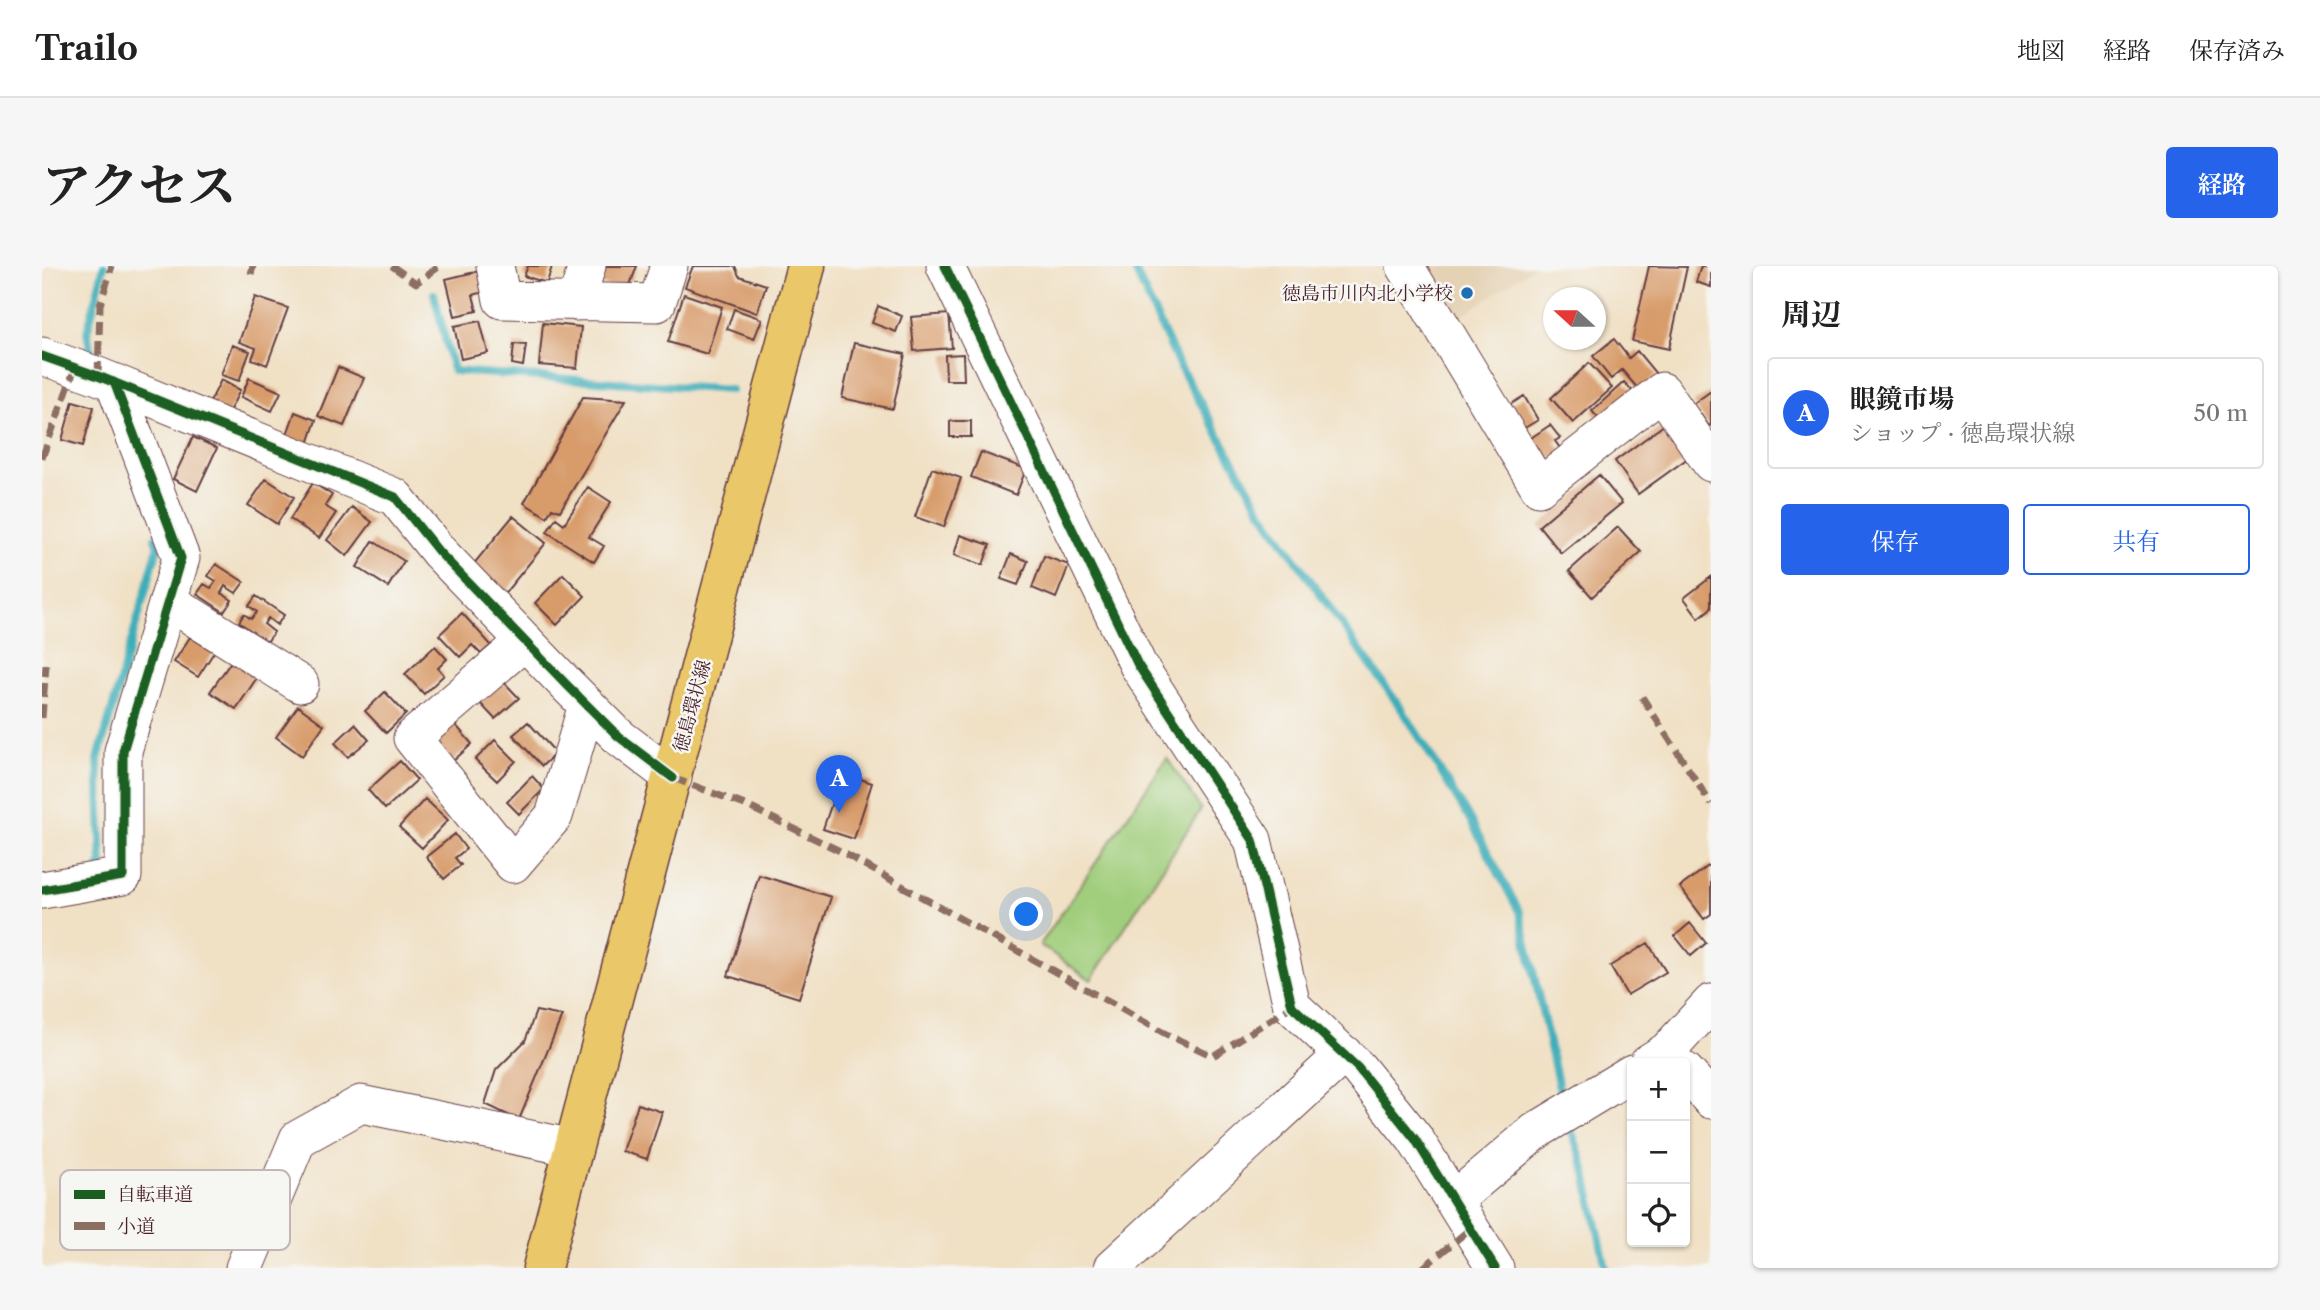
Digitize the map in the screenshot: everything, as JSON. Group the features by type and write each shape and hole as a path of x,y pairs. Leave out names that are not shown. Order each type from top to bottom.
{"main road":[{"name":"徳島環状線","path":"542,1268 806,266"}],"street":[{"path":"495,266 502,300 657,303 669,266"},
{"path":"576,302 587,266"},
{"path":"945,266 1138,665 1253,840 1292,1006 1344,1054 1415,1139 1495,1268"},
{"path":"1405,266 1539,487 1662,391 1711,463"},
{"path":"42,356 114,382 395,497 439,552 587,705 619,737 673,778"},
{"path":"42,890 123,876 123,751 181,558 114,382"},
{"path":"168,601 300,684"},
{"path":"525,641 412,738 513,864 554,816 587,705"},
{"path":"1672,1058 1711,1003"},
{"path":"1112,1268 1344,1054"},
{"path":"1454,1200 1536,1131 1627,1076"},
{"path":"1690,1081 1711,1100"},
{"path":"285,1170 298,1139 361,1104 574,1148"},
{"path":"244,1268 252,1250"}],"shaded area":[{"name":"徳島市川内北小学校","path":"1422,266 1535,266 1456,320"}],"green space":[{"path":"1167,758 1201,809 1091,980 1040,945"}],"building":[{"path":"528,266 552,266 547,283 524,276"},
{"path":"605,266 637,266 627,293 599,283"},
{"path":"693,266 735,266 739,276 766,285 757,313 685,287"},
{"path":"1649,266 1687,267 1669,349 1632,341"},
{"path":"1701,266 1711,266 1711,287 1696,282"},
{"path":"479,271 484,292 473,295 477,311 455,316 446,279"},
{"path":"684,294 722,307 707,354 668,342"},
{"path":"255,297 288,308 267,365 252,359 256,348 239,342"},
{"path":"878,306 902,316 896,332 872,323"},
{"path":"734,309 762,319 754,339 727,329"},
{"path":"949,314 952,348 914,351 911,317"},
{"path":"480,321 488,353 461,359 454,326"},
{"path":"543,323 581,327 577,368 539,365"},
{"path":"1614,339 1629,358 1637,351 1657,375 1639,390 1622,370 1611,379 1593,356 1600,350 1606,350 1606,345"},
{"path":"854,343 905,354 893,409 842,398"},
{"path":"514,344 526,345 523,366 512,364"},
{"path":"232,345 250,351 239,381 221,375"},
{"path":"963,354 964,380 946,380 945,355"},
{"path":"1589,363 1612,388 1573,423 1551,398"},
{"path":"338,367 364,378 344,426 318,416"},
{"path":"249,378 281,392 272,411 241,397"},
{"path":"221,380 240,390 226,418 207,408"},
{"path":"1624,382 1636,395 1603,424 1592,411"},
{"path":"1711,391 1711,425 1709,426 1693,404"},
{"path":"1524,396 1538,420 1523,429 1508,406"},
{"path":"583,397 626,400 560,511 552,508 547,517 524,503"},
{"path":"73,401 94,407 83,446 62,440"},
{"path":"295,412 316,420 306,450 284,443"},
{"path":"950,421 971,421 971,437 950,437"},
{"path":"1550,425 1560,438 1555,441 1562,451 1538,468 1522,444"},
{"path":"1664,425 1688,458 1638,494 1615,461"},
{"path":"193,437 217,448 197,491 173,479"},
{"path":"981,452 1026,469 1016,495 971,477"},
{"path":"932,468 961,478 944,527 915,517"},
{"path":"1599,475 1622,503 1561,553 1539,526"},
{"path":"266,479 294,497 277,524 248,505"},
{"path":"313,483 332,495 325,506 336,513 319,538 290,519"},
{"path":"588,487 611,502 589,537 604,546 594,562 547,532 556,518 564,524"},
{"path":"352,507 372,522 347,556 327,540"},
{"path":"513,516 546,543 505,593 472,566"},
{"path":"1618,527 1641,552 1592,597 1569,571"},
{"path":"960,535 990,545 983,565 954,555"},
{"path":"373,541 404,561 388,587 357,567"},
{"path":"1011,554 1028,561 1018,585 1001,579"},
{"path":"1044,556 1069,565 1056,598 1032,588"},
{"path":"216,564 244,582 236,593 225,586 221,593 232,600 224,612 197,594 204,584 211,588 216,581 208,576"},
{"path":"563,574 585,596 557,625 535,603"},
{"path":"1711,577 1711,608 1699,618 1684,598"},
{"path":"256,596 284,615 277,625 268,618 264,624 274,632 267,642 239,622 244,614 251,619 257,612 249,606"},
{"path":"462,613 491,645 481,654 472,645 460,657 439,635"},
{"path":"190,637 214,652 198,677 174,662"},
{"path":"435,646 447,659 438,668 444,675 424,694 405,674"},
{"path":"235,656 260,673 236,709 210,692"},
{"path":"503,681 519,698 495,719 479,702"},
{"path":"385,692 406,714 386,733 365,711"},
{"path":"298,706 324,725 302,756 276,737"},
{"path":"453,722 472,744 452,762 433,740"},
{"path":"528,722 556,753 542,766 513,735"},
{"path":"355,724 369,740 348,757 335,743"},
{"path":"495,740 516,761 497,781 475,760"},
{"path":"400,761 417,780 385,809 368,790"},
{"path":"842,773 872,783 854,839 823,829"},
{"path":"532,776 544,789 519,814 507,802"},
{"path":"425,799 448,820 422,848 399,827"},
{"path":"455,834 466,849 455,858 461,865 444,879 426,857"},
{"path":"1711,864 1711,914 1704,919 1680,887"},
{"path":"759,875 831,897 799,998 728,976"},
{"path":"1690,923 1706,943 1691,956 1675,936"},
{"path":"1648,943 1666,972 1627,995 1610,966"},
{"path":"536,1011 562,1016 519,1120 485,1104 496,1070 525,1041"},
{"path":"638,1104 662,1112 647,1159 622,1151"}],"waterway":[{"path":"93,362 87,332 104,266"},
{"path":"1133,266 1178,363 1261,510 1407,717 1472,823 1520,913 1563,1105"},
{"path":"434,294 453,371 731,390"},
{"path":"99,867 102,867 98,759 158,547 155,538"},
{"path":"1568,1121 1585,1169 1606,1268"}],"marked path":[{"path":"98,376 100,305 112,266"},
{"path":"251,274 253,266"},
{"path":"392,266 416,283 440,266"},
{"path":"42,458 75,368"},
{"path":"42,718 46,665"},
{"path":"1642,697 1711,804"},
{"path":"673,778 745,805 838,850 1164,1033 1213,1056 1292,1006"},
{"path":"1423,1268 1471,1228"}],"cycle path":[{"path":"945,266 1138,665 1253,840 1292,1006 1358,1068 1415,1139 1495,1268"},
{"path":"42,356 98,376 395,497 439,552 567,685 619,737 673,778"},
{"path":"42,890 123,876 123,751 181,558 114,382"}],"place":[{"name":"徳島市川内北小学校","path":"1467,293"},
{"name":"眼鏡市場","path":"839,813"}]}
